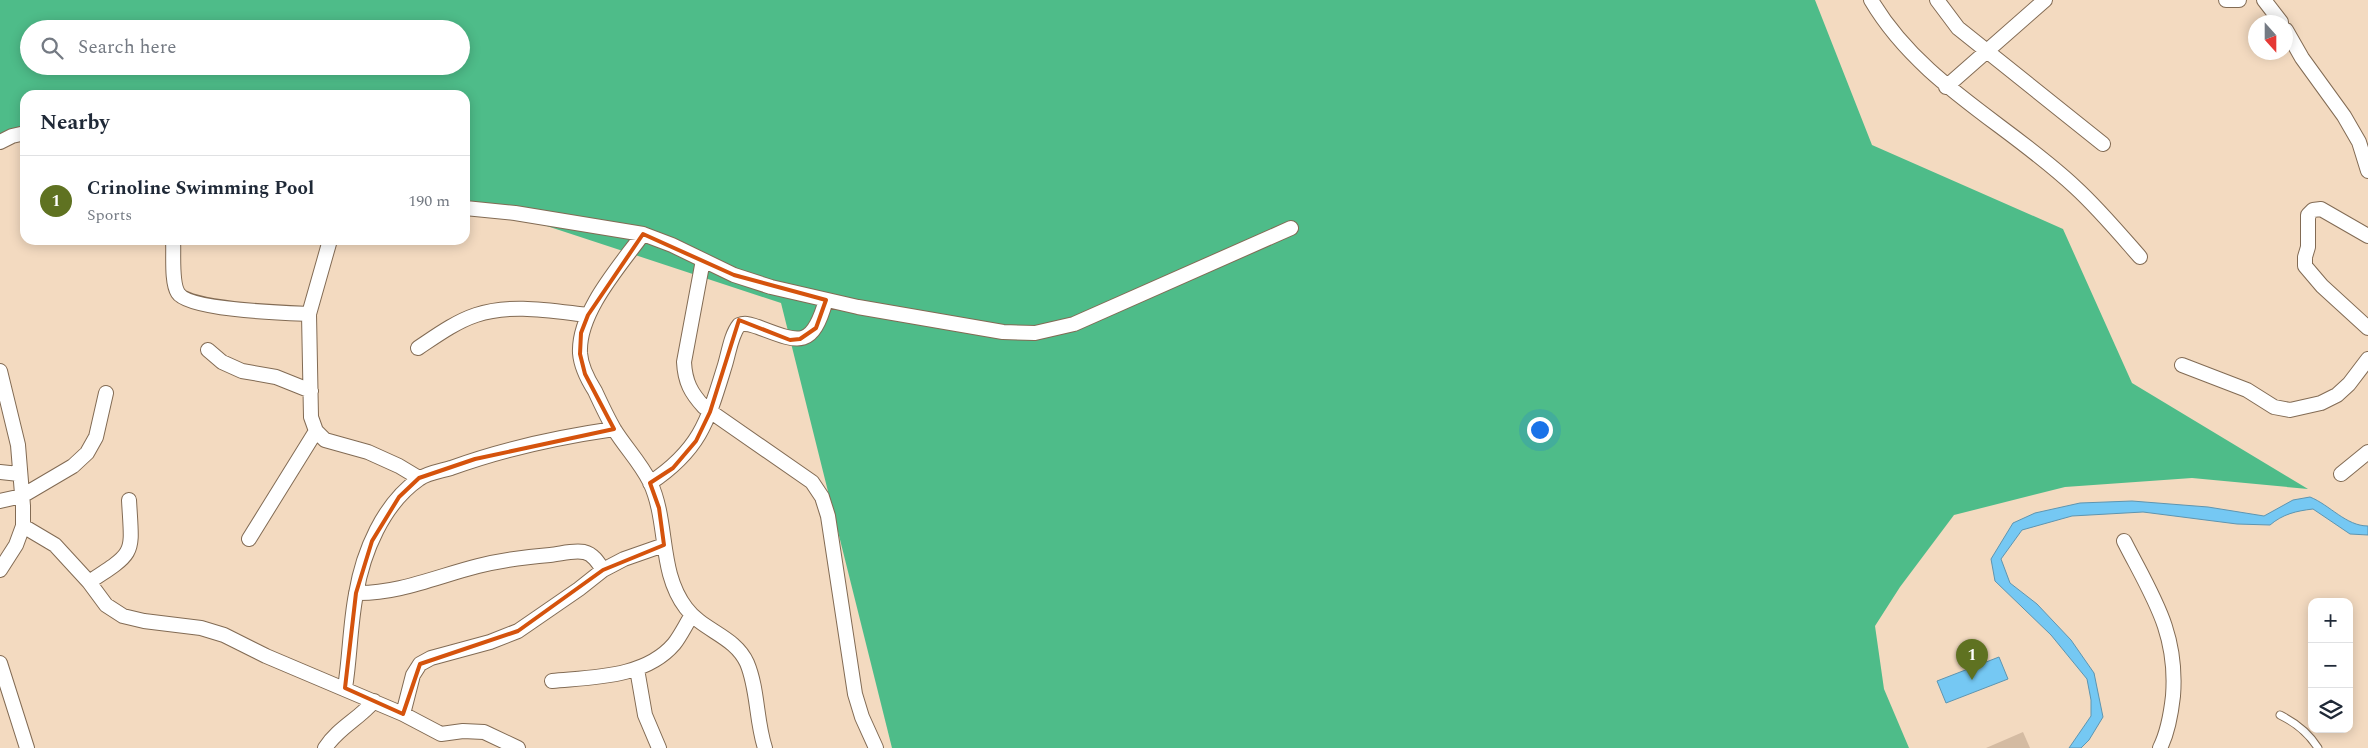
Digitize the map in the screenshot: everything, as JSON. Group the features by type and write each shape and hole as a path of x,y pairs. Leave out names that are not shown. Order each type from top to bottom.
{"street":[{"path":"1871,0 1881,17 1923,66 1946,87 2075,187 2140,256"},
{"path":"1937,0 1958,28 2103,144"},
{"path":"1946,87 2045,0"},
{"path":"2226,0 2239,0"},
{"path":"2264,0 2276,15"},
{"path":"2293,42 2302,58 2344,116 2359,142 2368,171"},
{"path":"0,142 20,134"},
{"path":"470,208 515,213 643,234 672,245 734,275 826,300 1003,332 1035,333 1074,324 1291,228"},
{"path":"2368,236 2321,209 2312,210 2308,215 2308,247 2305,266 2322,286 2368,328"},
{"path":"643,234 588,314 581,333 580,354 585,374 614,429 639,463 650,483 659,508 667,567 674,589 692,615 701,624 726,638 740,650 752,678 761,735 765,748"},
{"path":"173,245 175,282 178,293 185,300 227,308 309,314"},
{"path":"329,245 309,314 310,417 316,431 325,440 368,452 420,478"},
{"path":"702,260 684,362 685,377 692,394 710,412 812,482 822,497 828,516 855,694 862,717 876,748"},
{"path":"650,483 672,468 696,441 710,412 739,325 747,323 790,340 800,339 809,335 816,328 826,300"},
{"path":"418,348 453,326 475,315 501,310 588,314"},
{"path":"208,350 222,362 242,371 276,377 310,391"},
{"path":"2182,365 2247,390 2274,407 2290,410 2321,403 2337,395 2368,359"},
{"path":"0,372 18,445 23,526 16,545 0,570"},
{"path":"0,501 22,496 73,466 87,454 96,437 106,393"},
{"path":"345,688 356,593 372,541 382,520 399,497 420,478 474,459 574,435 614,429"},
{"path":"249,539 316,431"},
{"path":"2341,474 2368,452"},
{"path":"0,472 19,474"},
{"path":"89,582 120,562 129,552 131,541 129,500"},
{"path":"23,526 55,545 89,582 106,605 123,616 144,621 201,628 224,635 266,656 403,714 441,734 463,731 484,732 518,748"},
{"path":"2124,541 2161,613 2171,641 2175,673 2171,716 2160,748"},
{"path":"403,714 413,675 420,664 431,658 490,642 518,631 603,570 624,559 664,545"},
{"path":"356,593 371,594 394,590 478,566 518,557 571,552 585,552 595,558 603,570"},
{"path":"552,681 612,675 637,669 657,658 674,644 692,615"},
{"path":"0,663 27,748"},
{"path":"637,669 645,715 659,748"},
{"path":"325,748 342,728 364,713 374,701"},
{"path":"438,748 441,734"}],"lane":[{"path":"2280,715 2295,723 2310,736 2318,748"}],"highlighted area":[{"path":"643,234 734,275 826,300 816,328 800,339 790,340 739,320 710,412 696,441 673,468 650,483 659,508 664,545 603,570 518,631 420,664 403,714 345,688 356,593 372,541 399,497 419,478 475,459 614,429 585,374 580,354 581,333 588,315"}],"green space":[{"path":"0,0 1815,0 1872,145 2063,229 2132,383 2308,489 2192,478 2065,487 1954,515 1900,587 1875,626 1884,689 1909,748 892,748 781,303 470,201 470,90 20,90 20,137 0,146"}],"water":[{"path":"2310,497 2352,523 2368,526 2368,535 2350,534 2313,509 2290,514 2270,525 2237,524 2143,512 2072,516 2022,530 2001,559 2010,583 2037,604 2071,640 2094,673 2103,717 2089,740 2081,748 2069,748 2091,716 2091,700 2087,679 2051,635 1995,581 1991,559 2013,523 2035,513 2080,503 2132,501 2208,507 2264,516 2293,500"},
{"path":"1999,657 2008,679 1946,703 1937,681"}],"building":[{"path":"2023,732 2030,748 1986,748"}],"place":[{"name":"Crinoline Swimming Pool","path":"1972,680"}]}
